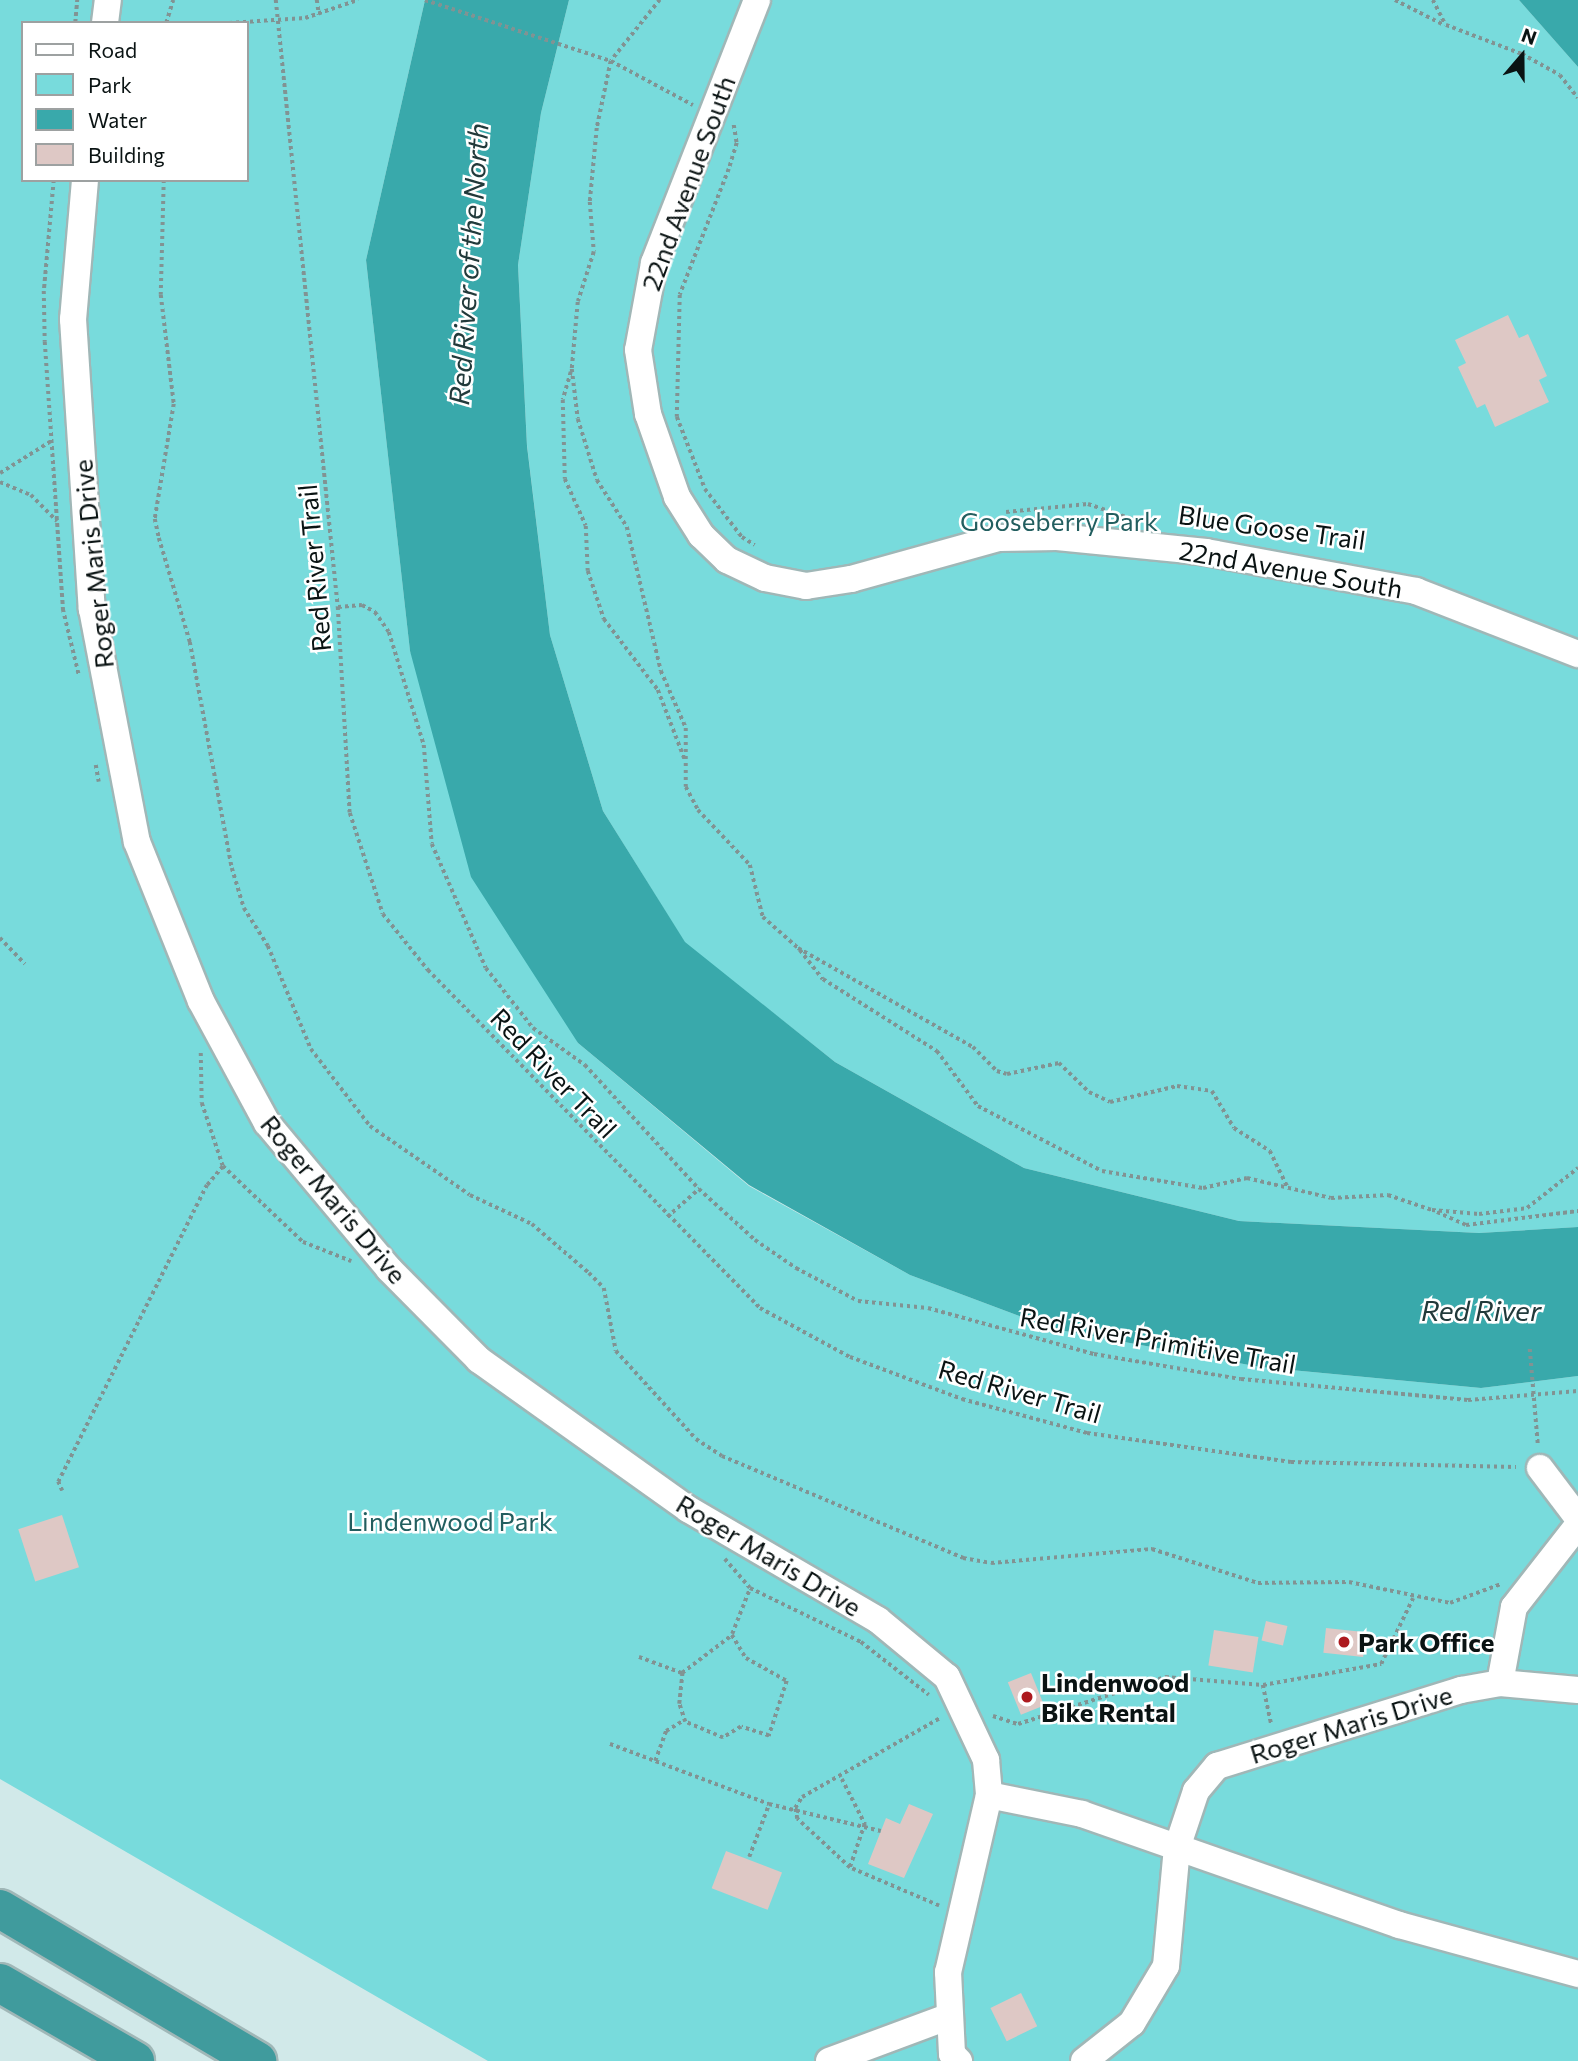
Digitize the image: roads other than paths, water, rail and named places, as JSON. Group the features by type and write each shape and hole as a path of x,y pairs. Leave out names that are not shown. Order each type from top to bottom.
{"highway":[{"path":"0,1909 257,2061"},
{"path":"0,1983 135,2061"}],"street":[{"path":"105,21 108,0"},
{"name":"22nd Avenue South","path":"757,0 654,263 638,350 648,414 677,497 701,535 727,560 765,578 806,586 851,579 999,538 1057,537 1206,552 1416,591 1578,654"},
{"name":"Roger Maris Drive","path":"85,182 73,319 75,390 92,609 137,842 170,932 267,1123 388,1269 479,1360 688,1509 878,1620 947,1677 953,1713 986,1760 989,1795 951,1911 947,2017 952,2054 960,2061"},
{"path":"1540,1468 1578,1518"},
{"path":"1500,1684 1514,1607 1578,1525"},
{"name":"Roger Maris Drive","path":"1084,2061 1132,2022 1166,1966 1177,1848 1196,1791 1217,1766 1276,1746 1500,1684 1578,1690"},
{"path":"989,1795 1082,1814 1399,1925 1513,1960 1578,1974"},
{"path":"829,2061 947,2017"}],"water":[{"name":"Red River","path":"425,0 569,0 541,113 518,265 527,446 550,635 603,811 685,942 835,1062 1024,1168 1239,1221 1479,1233 1578,1227 1578,1376 1481,1388 1260,1367 1054,1329 910,1275 749,1185 578,1043 471,877 410,651 366,260"},
{"path":"1519,0 1578,0 1578,67"}],"place":[{"name":"Park Office","path":"1344,1642"},
{"name":"Lindenwood Bike Rental","path":"1027,1697"}],"water label":[{"name":"Red River of the North","path":"468,264"}],"park label":[{"name":"Gooseberry Park","path":"1059,521"},
{"name":"Lindenwood Park","path":"450,1521"}]}
